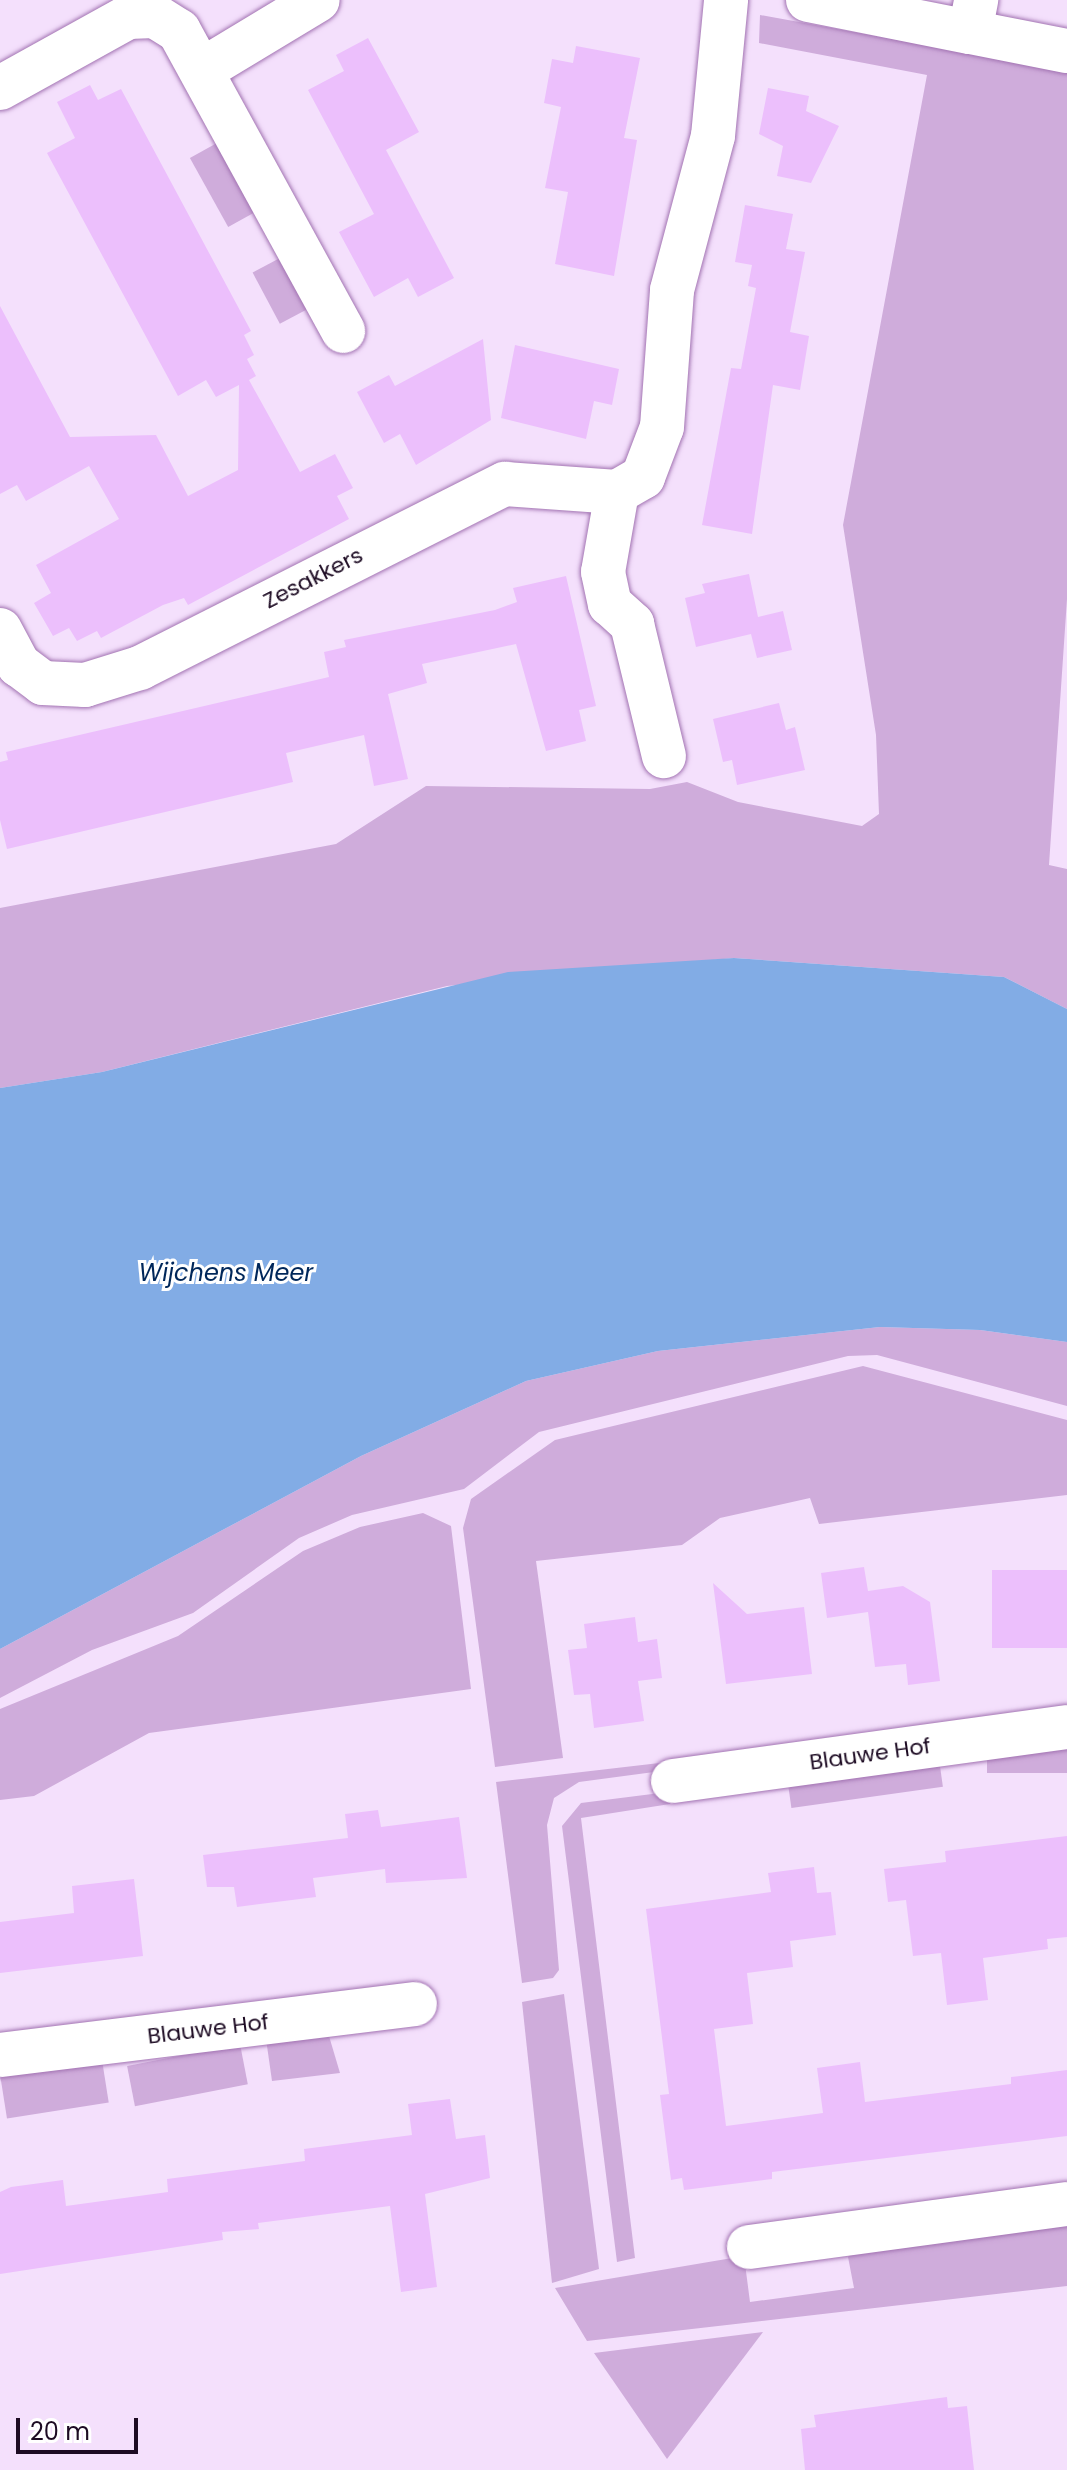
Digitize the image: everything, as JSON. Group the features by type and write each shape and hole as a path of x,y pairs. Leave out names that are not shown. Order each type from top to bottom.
{"street":[{"path":"202,70 318,0"},
{"path":"664,756 632,624 610,604 603,572 617,492 643,477 662,427 672,290 713,136 726,0"},
{"path":"808,0 973,16 1067,51"},
{"path":"0,88 128,17 155,16 179,31 343,331"},
{"name":"Zesakkers","path":"6,657 43,683 85,685 140,668 505,484 617,492"},
{"name":"Blauwe Hof","path":"673,1781 1067,1727"},
{"name":"Blauwe Hof","path":"0,2055 415,2004"},
{"path":"749,2247 1067,2204"}],"shaded area":[{"path":"760,15 1067,71 1067,599 1049,865 1067,869 1067,1009 1004,977 734,958 447,986 102,1072 0,1088 0,908 336,844 426,786 650,789 687,782 738,802 862,826 879,814 876,735 843,525 927,75 759,43"},
{"path":"217,143 255,212 228,227 190,158"},
{"path":"280,258 307,309 280,324 253,273"},
{"path":"880,1327 980,1330 1067,1342 1067,1406 877,1355 848,1356 539,1432 464,1489 352,1515 299,1538 193,1613 92,1650 0,1698 0,1649 361,1456 526,1381 658,1351"},
{"path":"863,1366 1067,1420 1067,1495 819,1524 810,1498 720,1518 682,1545 536,1561 563,1758 495,1767 463,1528 471,1499 555,1440"},
{"path":"423,1513 451,1526 471,1689 149,1733 34,1796 0,1800 0,1709 178,1636 303,1551 360,1527"},
{"path":"987,1741 1067,1741 1067,1773 987,1773"},
{"path":"939,1759 943,1787 791,1808 787,1780"},
{"path":"668,1762 669,1770 579,1782 554,1798 547,1825 559,1970 553,1978 522,1983 496,1782"},
{"path":"668,1792 670,1804 581,1818 635,2258 617,2262 562,1826 581,1803"},
{"path":"564,1994 599,2269 552,2283 522,2002"},
{"path":"329,2036 340,2073 272,2081 266,2039"},
{"path":"240,2044 248,2084 135,2106 127,2066"},
{"path":"102,2060 109,2102 7,2119 0,2076"},
{"path":"1067,2220 1067,2286 587,2341 555,2288 744,2256 750,2302 854,2288 848,2257 858,2246"},
{"path":"763,2332 667,2459 594,2353"}],"water":[{"name":"Wijchens Meer","path":"734,958 1004,977 1067,1009 1067,1342 980,1330 880,1327 658,1351 526,1381 361,1456 0,1649 0,1088 102,1072 508,972"}],"building":[{"path":"368,38 419,132 386,150 454,278 418,297 408,278 374,297 339,232 374,214 308,90 344,71 336,55"},
{"path":"576,46 640,58 624,138 637,140 614,276 555,264 568,192 545,188 561,107 544,103 552,59 573,63"},
{"path":"90,85 98,100 121,89 251,331 244,335 254,355 247,359 256,376 249,380 300,472 335,454 353,488 337,496 349,519 188,605 184,598 163,605 101,638 97,631 77,641 69,628 53,636 34,603 51,593 36,565 119,519 89,466 26,501 17,485 0,494 0,306 70,437 156,435 188,496 238,470 239,385 216,397 206,380 178,396 47,153 75,138 57,102"},
{"path":"768,88 809,96 806,111 839,126 811,183 777,176 783,146 759,134"},
{"path":"745,205 793,214 786,249 805,252 790,332 809,336 800,390 773,385 752,534 702,525 731,368 741,369 756,288 748,286 752,265 735,262"},
{"path":"483,339 491,420 416,465 400,434 384,443 357,392 389,375 395,386"},
{"path":"515,345 619,369 612,405 594,401 586,439 501,418"},
{"path":"749,574 758,617 783,611 792,650 757,658 751,634 696,647 685,598 705,593 702,584"},
{"path":"566,576 596,706 579,710 586,741 546,751 516,644 422,664 427,683 388,694 408,779 374,786 364,735 286,753 293,782 7,849 0,820 0,762 8,760 6,752 329,677 324,652 346,647 344,640 495,610 517,602 513,588"},
{"path":"779,703 786,730 795,727 805,770 737,785 732,760 723,762 713,719"},
{"path":"864,1567 868,1591 903,1586 930,1602 940,1681 908,1685 906,1664 875,1667 868,1612 827,1618 821,1573"},
{"path":"992,1570 1067,1570 1067,1648 992,1648"},
{"path":"713,1583 747,1614 804,1607 812,1674 726,1684"},
{"path":"635,1617 638,1642 657,1639 662,1678 638,1681 644,1721 594,1728 590,1694 574,1695 568,1650 587,1648 584,1624"},
{"path":"378,1810 381,1827 459,1817 467,1878 386,1883 385,1869 313,1878 316,1897 237,1907 234,1887 207,1887 203,1855 348,1838 345,1814"},
{"path":"1067,1836 1067,1937 1047,1939 1048,1949 983,1958 988,2000 947,2005 941,1953 913,1956 906,1900 888,1902 884,1869 946,1862 945,1851"},
{"path":"814,1867 817,1893 831,1892 836,1935 790,1941 793,1967 747,1973 753,2024 714,2029 726,2126 823,2113 817,2068 860,2062 865,2102 1011,2084 1011,2077 1067,2070 1067,2136 772,2172 772,2179 684,2190 682,2178 671,2180 660,2095 669,2094 646,1909 771,1892 768,1873"},
{"path":"134,1879 143,1956 0,1973 0,1922 74,1913 72,1886"},
{"path":"450,2099 456,2139 485,2135 490,2178 425,2194 437,2287 401,2292 390,2206 258,2223 259,2229 222,2232 223,2240 0,2274 0,2192 11,2187 63,2180 66,2206 168,2192 167,2179 305,2161 304,2149 412,2135 408,2104"},
{"path":"947,2397 948,2408 967,2406 974,2470 805,2470 801,2429 816,2427 814,2415"}]}
